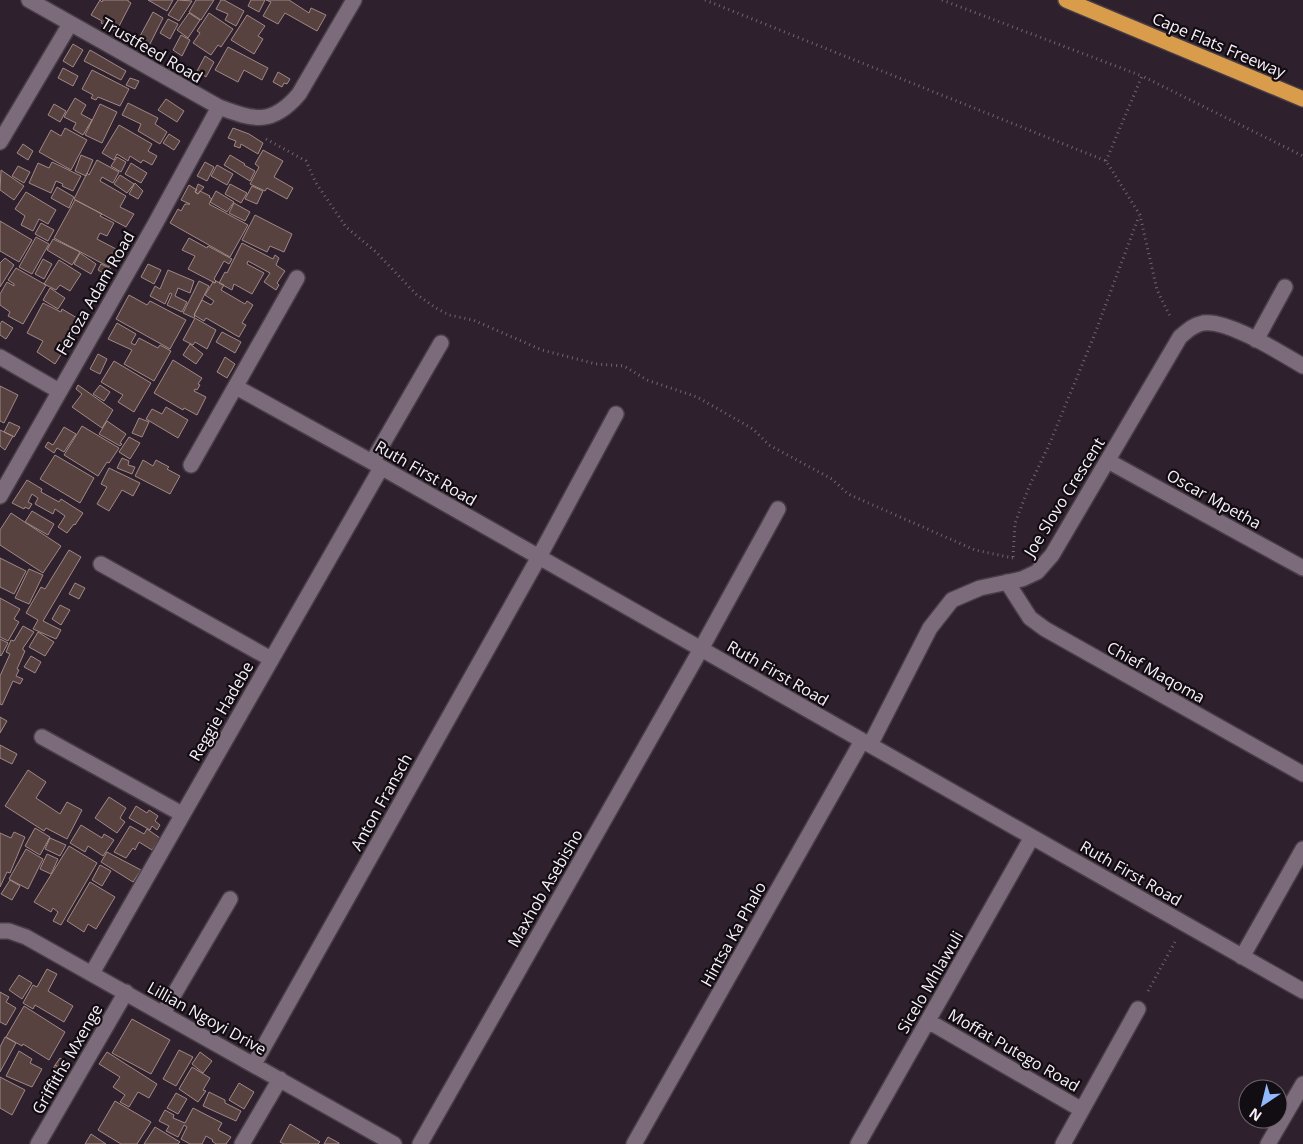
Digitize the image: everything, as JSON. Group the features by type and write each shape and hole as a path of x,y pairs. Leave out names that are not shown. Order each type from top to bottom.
{"highway":[{"name":"Cape Flats Freeway","path":"1066,0 1303,99"}],"street":[{"name":"Trustfeed Road","path":"29,0 219,107 248,116 264,118 288,107 299,94 354,0"},
{"path":"0,142 70,24"},
{"name":"Feroza Adam Road","path":"0,496 58,391 154,226 219,107"},
{"path":"191,465 297,278"},
{"path":"1256,340 1285,287"},
{"name":"Joe Slovo Crescent","path":"866,743 930,628 952,600 980,588 1022,579 1037,572 1052,555 1180,337 1192,327 1205,323 1222,325 1256,340 1303,366"},
{"name":"Reggie Hadebe","path":"92,973 271,659 441,343"},
{"path":"0,357 58,391"},
{"name":"Ruth First Road","path":"236,387 377,465 1303,992"},
{"name":"Anton Fransch","path":"254,1064 539,557 616,414"},
{"name":"Oscar Mpetha","path":"1108,461 1303,568"},
{"name":"Maxhob Asebisho","path":"420,1144 701,649 778,509"},
{"path":"101,564 271,659"},
{"name":"Chief Maqoma","path":"1007,582 1030,618 1045,630 1303,774"},
{"path":"42,737 182,814"},
{"name":"Hintsa Ka Phalo","path":"634,1144 866,743"},
{"name":"Sicelo Mhlawuli","path":"858,1144 1032,837"},
{"path":"1242,957 1303,850"},
{"path":"163,1013 230,900"},
{"name":"Lillian Ngoyi Drive","path":"0,931 9,931 26,937 280,1078 394,1144"},
{"name":"Griffiths Mxenge","path":"38,1144 126,992"},
{"path":"1063,1144 1138,1009"},
{"name":"Moffat Putego Road","path":"928,1021 1082,1110"},
{"path":"242,1144 280,1078"},
{"path":"1268,1144 1303,1084"}],"path":[{"path":"705,0 1106,160 1140,215 1157,290 1180,337"},
{"path":"942,0 1142,76 1303,156"},
{"path":"1106,160 1142,76"},
{"path":"259,135 306,160 316,183 346,227 376,252 416,294 436,308 449,315 473,320 542,350 596,364 624,366 647,380 697,397 753,429 769,445 832,479 848,494 975,550 1013,558"},
{"path":"1022,579 1013,558 1015,523 1094,336 1140,215"},
{"path":"1138,1009 1185,924"}],"building":[{"path":"100,0 102,2 103,0 128,0 131,3 116,32 111,29 109,32 103,28 105,25 101,23 102,21 91,15"},
{"path":"148,0 173,0 167,11"},
{"path":"178,0 192,1 179,21 168,15"},
{"path":"196,0 214,0 201,20 189,12"},
{"path":"221,0 244,11 236,26 225,20 228,14 216,9"},
{"path":"251,0 265,0 259,12 248,6"},
{"path":"266,0 289,0 309,13 311,8 326,15 317,31 285,13 278,24 263,16 271,2"},
{"path":"153,12 163,18 150,44 139,38"},
{"path":"189,13 200,20 188,38 177,30"},
{"path":"209,13 233,29 221,47 218,45 211,55 193,43 200,33 197,31"},
{"path":"247,15 265,26 258,36 263,39 254,54 231,40"},
{"path":"168,19 178,24 170,39 160,33"},
{"path":"181,35 190,40 182,56 173,50"},
{"path":"73,44 83,50 73,67 63,61"},
{"path":"228,47 268,68 262,80 244,70 238,82 215,70"},
{"path":"90,50 126,71 121,80 84,61"},
{"path":"205,56 214,62 206,77 197,71"},
{"path":"63,68 78,76 73,86 58,78"},
{"path":"92,70 129,89 120,106 98,97 96,100 91,98 93,95 82,89"},
{"path":"278,72 290,79 282,87 273,82"},
{"path":"130,78 139,81 135,89 126,85"},
{"path":"75,98 86,105 81,114 92,120 83,135 73,129 76,123 64,117"},
{"path":"166,99 184,111 177,122 158,110"},
{"path":"128,103 158,118 155,124 167,132 160,144 138,131 141,124 122,115"},
{"path":"54,104 66,111 60,122 48,115"},
{"path":"100,104 117,112 102,143 85,135"},
{"path":"119,125 152,144 148,151 157,156 152,165 143,160 141,163 130,156 128,161 117,154 114,160 102,153"},
{"path":"65,128 87,140 71,170 39,152 51,130 61,136"},
{"path":"233,128 249,134 263,143 258,154 241,144 240,148 234,146 236,141 228,138"},
{"path":"169,134 180,141 174,150 163,143"},
{"path":"23,144 33,151 28,160 17,153"},
{"path":"263,150 283,161 274,177 293,188 287,199 267,188 265,191 250,184 259,167 255,164"},
{"path":"81,155 93,160 86,176 75,171"},
{"path":"230,155 255,171 250,181 224,165"},
{"path":"117,157 126,162 121,172 111,166"},
{"path":"97,160 119,172 113,183 102,177 100,181 126,196 120,207 134,214 126,227 74,199 87,173 89,175"},
{"path":"52,162 81,176 73,191 56,181 51,193 29,183 38,163 49,168"},
{"path":"205,162 214,167 207,181 197,176"},
{"path":"131,163 147,173 141,183 125,174"},
{"path":"217,165 233,174 227,185 211,176"},
{"path":"18,166 30,172 24,183 12,176"},
{"path":"1,170 24,186 14,200 0,190"},
{"path":"120,175 134,184 127,193 114,184"},
{"path":"135,183 143,191 138,199 129,194"},
{"path":"198,184 204,187 198,194 195,192"},
{"path":"230,184 247,193 241,203 225,194"},
{"path":"189,185 197,190 195,192 198,194 200,191 210,196 212,199 209,204 248,225 230,257 170,223 178,209 181,211 185,204 190,204 181,200"},
{"path":"252,186 263,191 257,204 245,199"},
{"path":"57,187 74,197 69,208 51,198"},
{"path":"216,191 234,202 227,212 210,202"},
{"path":"26,192 56,210 48,224 39,219 33,231 21,225 25,216 15,209"},
{"path":"75,200 102,214 100,216 114,223 107,236 100,233 97,239 118,250 109,267 54,238"},
{"path":"234,203 250,212 245,221 229,213"},
{"path":"255,215 292,234 284,252 270,246 267,252 242,240"},
{"path":"0,221 32,240 19,262 0,251"},
{"path":"41,223 54,230 48,241 35,234"},
{"path":"36,237 49,244 32,274 19,267"},
{"path":"189,238 232,259 229,264 224,261 214,279 215,283 188,269 195,256 182,250"},
{"path":"53,239 80,252 72,265 47,250"},
{"path":"242,243 273,259 275,255 279,258 276,265 285,271 277,283 279,285 276,290 264,282 270,273 248,261 247,264 264,273 252,294 234,284 232,290 219,283 225,272 227,273"},
{"path":"80,253 96,264 91,274 74,264"},
{"path":"5,258 14,265 0,287 0,263"},
{"path":"43,259 52,264 44,279 35,274"},
{"path":"59,260 81,274 70,291 60,285 56,290 44,284"},
{"path":"101,264 111,269 108,276 98,270"},
{"path":"148,264 161,270 154,284 141,277"},
{"path":"16,268 46,285 23,324 8,316 10,312 0,305 0,294 7,282 14,286 8,280"},
{"path":"168,270 194,281 190,293 178,288 175,296 187,302 182,312 167,305 172,294 170,293 165,304 150,296 155,286 160,289"},
{"path":"199,281 209,286 194,318 183,313"},
{"path":"216,281 224,285 221,290 245,304 247,301 253,305 242,323 246,325 239,337 206,318 204,321 194,315 202,300 211,305 214,301 205,295 213,282 215,283"},
{"path":"50,288 65,298 58,309 43,300"},
{"path":"129,295 147,305 150,301 186,320 170,349 116,319"},
{"path":"43,303 61,312 62,309 82,321 55,364 37,352 43,341 27,333"},
{"path":"195,318 216,330 207,349 195,342 193,345 183,340"},
{"path":"2,321 13,328 6,339 0,335 0,324"},
{"path":"117,323 136,334 131,343 135,345 139,338 158,348 160,345 171,351 154,381 124,364 132,350 108,339"},
{"path":"222,332 241,342 235,353 216,342"},
{"path":"190,344 203,354 196,364 183,355"},
{"path":"98,354 107,359 100,374 90,369"},
{"path":"225,357 235,364 227,378 217,372"},
{"path":"173,360 202,378 197,390 195,389 194,391 206,397 197,415 184,408 183,410 154,393"},
{"path":"114,361 151,383 134,412 118,402 123,395 101,382"},
{"path":"78,385 113,410 102,428 72,407 82,394 76,389"},
{"path":"100,385 110,392 104,401 93,394"},
{"path":"0,386 18,395 4,423 0,421"},
{"path":"166,407 188,420 178,438 146,419 152,409 162,414"},
{"path":"139,418 149,422 142,437 132,433"},
{"path":"107,421 126,434 120,446 99,434"},
{"path":"9,422 20,427 14,437 4,432"},
{"path":"82,426 119,448 98,476 64,455"},
{"path":"64,427 76,434 64,452 57,448 54,453 45,447 48,442 53,445"},
{"path":"0,430 13,436 5,450 0,446"},
{"path":"129,437 140,443 130,459 119,452"},
{"path":"55,455 94,478 80,503 40,479"},
{"path":"122,458 129,461 128,465 135,467 132,474 117,468"},
{"path":"143,460 153,466 156,460 180,476 170,494 135,476"},
{"path":"109,468 140,483 133,496 122,490 109,511 97,504 107,487 101,484"},
{"path":"27,480 42,489 41,492 59,502 61,499 83,513 67,533 58,527 65,516 55,509 53,514 35,504 38,498 32,494 28,502 32,504 29,509 25,507 24,509 12,503"},
{"path":"32,511 54,524 48,535 25,522"},
{"path":"11,513 61,546 43,573 0,545 0,530"},
{"path":"69,550 81,557 43,621 61,630 56,639 33,629 38,620 26,613 41,587 45,589"},
{"path":"0,558 26,571 14,594 0,587"},
{"path":"29,569 43,575 29,604 15,598"},
{"path":"75,583 85,588 79,599 69,594"},
{"path":"0,598 20,609 14,619 19,622 8,641 0,637"},
{"path":"60,605 70,610 61,625 52,619"},
{"path":"23,626 34,632 23,648 25,651 17,669 19,670 16,676 23,679 20,684 13,681 2,705 0,704 0,676 10,654 6,652 11,640 14,641"},
{"path":"38,632 54,642 45,656 29,647"},
{"path":"0,639 8,643 1,656 0,655"},
{"path":"31,656 41,662 35,673 24,667"},
{"path":"0,717 7,721 0,733"},
{"path":"0,745 17,754 12,764 0,758"},
{"path":"28,770 46,782 36,798 60,814 67,802 82,810 67,839 46,828 44,831 5,806"},
{"path":"109,797 126,808 120,818 125,822 117,833 95,818"},
{"path":"136,806 147,813 149,810 158,816 155,821 160,825 157,830 152,826 150,830 129,818"},
{"path":"81,825 102,838 104,834 114,840 103,856 88,846 85,852 70,843"},
{"path":"130,826 144,834 147,829 160,838 152,850 139,842 135,850 133,848 126,858 114,852"},
{"path":"35,828 50,837 40,855 25,846"},
{"path":"14,832 25,837 10,873 7,872 0,887 0,833 11,838"},
{"path":"50,838 66,845 60,856 45,849"},
{"path":"69,846 97,863 61,925 53,921 58,912 53,908 51,912 34,902"},
{"path":"26,849 43,859 28,889 9,879"},
{"path":"107,852 141,870 133,882 101,862"},
{"path":"47,854 58,859 51,874 40,869"},
{"path":"100,865 111,871 102,886 92,880"},
{"path":"10,880 20,886 12,900 1,894"},
{"path":"90,882 115,897 96,929 88,924 84,932 67,921"},
{"path":"47,969 57,974 48,991 73,1006 64,1022 35,1005 33,1009 23,1003 33,985 37,987"},
{"path":"19,975 32,983 22,999 9,990"},
{"path":"0,992 9,997 6,1002 16,1008 6,1025 0,1022"},
{"path":"24,1006 65,1032 49,1060 23,1044 22,1046 6,1037"},
{"path":"132,1019 170,1040 151,1074 112,1053"},
{"path":"5,1037 16,1043 0,1072 0,1047"},
{"path":"179,1050 193,1057 176,1086 163,1079"},
{"path":"19,1051 32,1059 30,1063 42,1069 32,1087 6,1076"},
{"path":"107,1052 157,1084 149,1098 138,1092 129,1107 120,1102 125,1095 113,1087 120,1077 99,1064"},
{"path":"200,1052 212,1061 203,1073 192,1064"},
{"path":"60,1058 69,1064 65,1071 55,1065"},
{"path":"55,1065 62,1069 59,1075 52,1071"},
{"path":"192,1067 210,1078 203,1090 206,1091 198,1102 179,1089"},
{"path":"0,1077 25,1090 12,1115 0,1108"},
{"path":"239,1083 254,1092 244,1109 229,1100"},
{"path":"209,1092 241,1111 236,1121 203,1106"},
{"path":"176,1093 187,1099 178,1114 167,1108"},
{"path":"115,1101 151,1122 137,1144 121,1144 98,1130"},
{"path":"193,1108 222,1123 218,1130 231,1137 226,1144 216,1144 206,1136 202,1144 190,1144 181,1139 187,1127 184,1125 178,1137 166,1131 169,1126 159,1121 165,1110 174,1115 173,1118 185,1123"},
{"path":"290,1124 320,1142 318,1144 284,1144 280,1142"},
{"path":"155,1127 180,1142 178,1144 144,1144"},
{"path":"91,1134 106,1144 85,1144"},
{"path":"328,1137 339,1143 339,1144 324,1144"}]}
